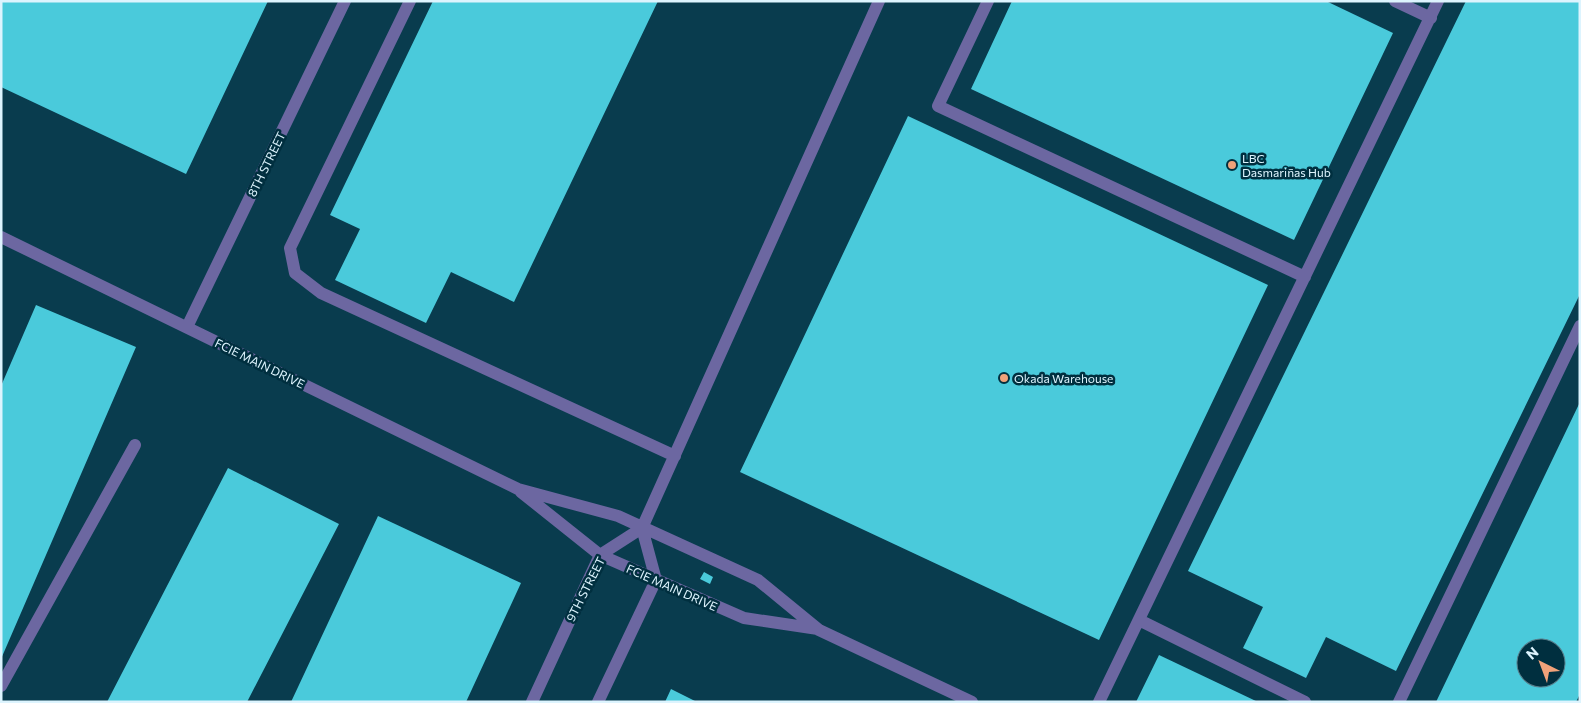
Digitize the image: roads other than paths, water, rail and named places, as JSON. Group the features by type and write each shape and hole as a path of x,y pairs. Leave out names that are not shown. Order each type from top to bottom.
{"street":[{"name":"8TH STREET","path":"187,327 344,1"},
{"path":"410,1 290,248 295,273 321,293 675,456"},
{"path":"598,702 656,580 642,528 879,1"},
{"path":"988,1 938,106 1305,276"},
{"path":"1396,1 1430,18"},
{"path":"1099,702 1438,1"},
{"name":"FCIE MAIN DRIVE","path":"1,237 518,489 618,516 758,580 820,630 972,702"},
{"path":"1399,702 1580,326"},
{"path":"1,686 134,445"},
{"name":"FCIE MAIN DRIVE","path":"518,489 600,554 744,618 820,630"},
{"name":"9TH STREET","path":"532,702 600,554 642,528"},
{"path":"1139,620 1305,702"}],"place":[{"name":"LBC Dasmariñas Hub","path":"1232,165"},
{"name":"Okada Warehouse","path":"1004,378"}]}
